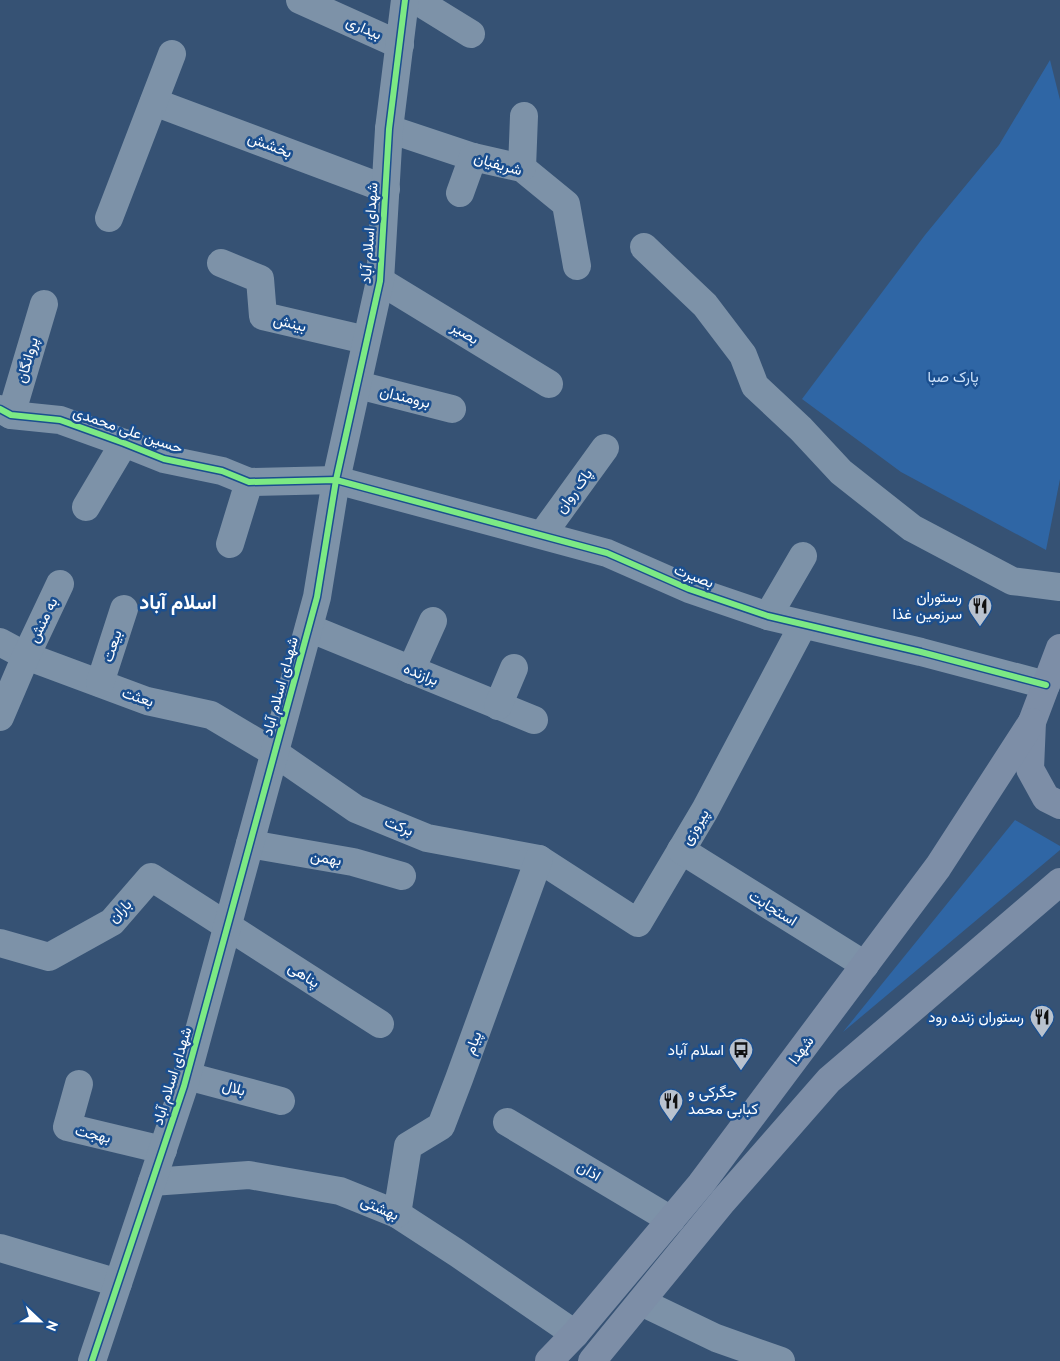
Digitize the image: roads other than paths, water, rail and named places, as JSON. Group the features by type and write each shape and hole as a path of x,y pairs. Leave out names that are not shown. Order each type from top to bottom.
{"main road":[{"path":"1059,645 1032,722 1030,769 1046,798 1060,805"},
{"name":"شهدا","path":"549,1361 701,1184 938,867 1032,722"},
{"path":"592,1361 723,1201 829,1080 1060,882"}],"street":[{"name":"بیداری","path":"300,0 400,44"},
{"name":"شهدای اسلام آباد","path":"92,1361 187,1076 317,597 336,480 380,281 389,129 405,0"},
{"path":"416,0 470,34"},
{"path":"109,218 172,54"},
{"name":"بخشش","path":"154,102 386,189"},
{"path":"522,168 524,116"},
{"name":"شریفیان","path":"389,129 473,157 522,168 566,204 577,266"},
{"path":"460,193 473,157"},
{"path":"644,247 705,305 743,355 755,386 801,429 841,472 912,528 1012,581 1060,587"},
{"name":"بینش","path":"221,263 260,278 263,316 366,340"},
{"name":"بصیر","path":"380,281 549,384"},
{"name":"پروانگان","path":"5,412 44,304"},
{"name":"برومندان","path":"358,385 452,409"},
{"name":"حسین علی محمدی","path":"5,412 60,420 164,459 222,471 249,482 336,480"},
{"path":"86,506 124,443"},
{"name":"پاک روان","path":"542,535 605,448"},
{"name":"بصیرت","path":"336,480 607,553 689,589 768,616 921,652 1046,685"},
{"path":"230,544 249,482"},
{"path":"768,616 803,556"},
{"name":"به منش","path":"0,717 60,584"},
{"name":"بیعت","path":"100,683 124,609"},
{"path":"411,670 433,620"},
{"name":"پیروزی","path":"539,859 638,923 706,810 803,625"},
{"name":"برازنده","path":"309,628 534,720"},
{"name":"بعثت","path":"0,642 26,656 146,701 211,715 275,752"},
{"path":"498,706 514,668"},
{"name":"برکت","path":"275,752 356,809 427,838 539,859"},
{"name":"بهمن","path":"250,844 353,862 402,876"},
{"name":"استجابت","path":"681,850 865,965"},
{"name":"پیام","path":"397,1214 408,1146 440,1126 460,1079 539,859"},
{"name":"باران","path":"0,943 49,957 112,922 151,877 228,926"},
{"name":"پناهی","path":"228,926 380,1024"},
{"name":"بلال","path":"187,1076 281,1101"},
{"name":"بهجت","path":"79,1084 67,1127 163,1150"},
{"name":"اذان","path":"507,1122 671,1220"},
{"name":"بهشتی","path":"152,1182 249,1175 340,1190 397,1214 574,1334"},
{"path":"0,1248 118,1283"},
{"path":"641,1302 716,1338 781,1361"}],"place":[{"name":"رستوران سرزمین غذا","path":"980,627"},
{"name":"رستوران زنده رود","path":"1042,1038"},
{"name":"اسلام آباد","path":"741,1071"},
{"name":"جگرکی و کبابی محمد","path":"671,1122"}],"district":[{"name":"اسلام آباد","path":"178,602"}],"park label":[{"name":"پارک صبا","path":"953,377"}]}
